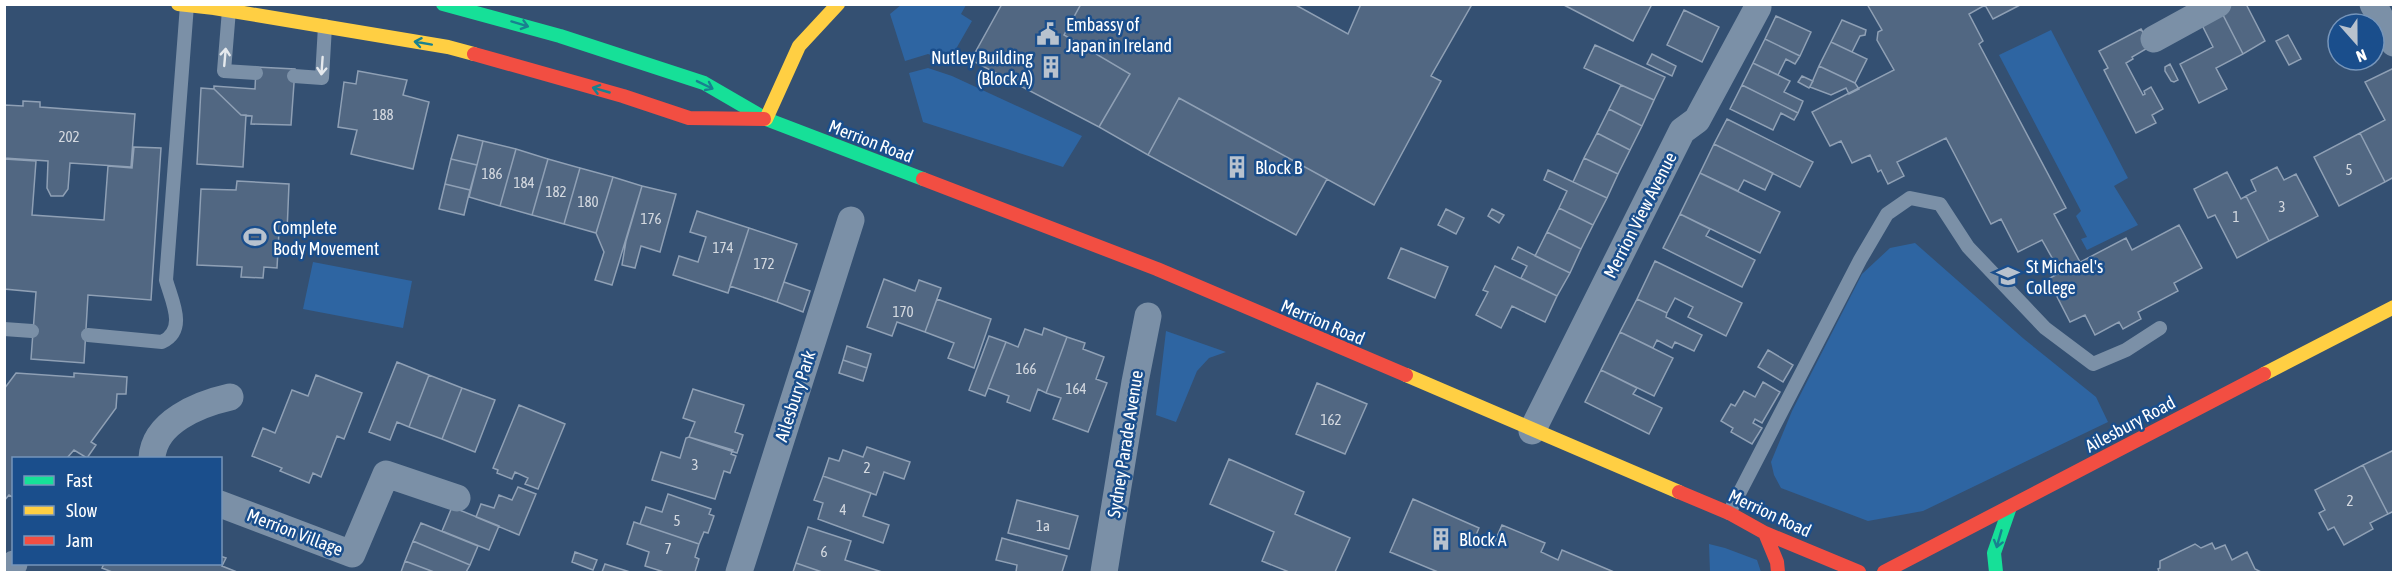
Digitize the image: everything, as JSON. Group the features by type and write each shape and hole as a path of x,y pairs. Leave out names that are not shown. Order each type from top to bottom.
{"main road":[{"name":"Merrion Road","path":"178,4 229,10 481,51 689,118 766,119"},
{"name":"Merrion Road","path":"443,4 490,21 704,83 766,119 1157,269 1532,431 1729,513 1765,532 1859,573"},
{"path":"766,119 799,46 838,4"},
{"name":"Ailesbury Road","path":"1884,573 2394,307"},
{"path":"1996,573 1994,553 2010,507"},
{"path":"1765,532 1777,562 1778,573"}],"street":[{"path":"2154,39 2218,4"},
{"path":"2373,4 2394,43"},
{"name":"Merrion View Avenue","path":"1532,431 1682,131 1697,120 1759,6"},
{"name":"Ailesbury Park","path":"739,573 851,220"},
{"name":"Sydney Parade Avenue","path":"1104,573 1148,316"},
{"path":"152,457 152,447 169,424 204,403 230,397"},
{"name":"Merrion Village","path":"222,505 349,563 386,474 457,498"}],"lane":[{"path":"88,335 162,342 170,338 175,329 176,305 166,280 187,5"},
{"path":"229,10 224,71 256,74"},
{"path":"294,76 321,78 325,27"},
{"path":"1729,513 1860,260 1887,214 1910,198 1940,204 1968,247 2038,320 2093,364 2126,350 2160,328"},
{"path":"4,329 32,331"}],"shaded area":[{"path":"901,5 966,5 961,14 972,21 949,61 928,54 905,61 890,14"},
{"path":"2051,30 2128,178 2114,186 2138,225 2087,250 2081,239 2087,237 2076,216 2081,211 1999,55"},
{"path":"928,68 952,76 1082,136 1063,167 923,122 909,73"},
{"path":"1915,243 2024,339 2096,397 2108,422 1923,511 1868,521 1781,488 1774,475 1771,462 1792,411 1862,274 1890,248"},
{"path":"313,262 412,281 403,328 303,309"},
{"path":"1166,331 1226,352 1209,358 1197,371 1176,422 1156,415"},
{"path":"1709,544 1757,560 1761,572 1710,572"}],"building":[{"name":"Nutley Building (Block A)","path":"1002,4 1081,4 1064,35 1130,74 1099,127 971,60"},
{"path":"1081,4 1294,4 1348,34 1361,4 1467,4 1471,6 1431,76 1441,81 1374,205 1179,98 1148,155 1099,127 1130,74 1064,35"},
{"path":"1562,4 1652,4 1633,41"},
{"path":"1867,4 2022,4 1993,19 1985,5 1969,14 1983,41 1979,44 2066,208 2054,214 2080,262 2060,272 2042,240 2018,252 2001,219 1991,224 1946,138 1897,162 1904,176 1888,184 1881,170 1878,172 1870,155 1852,163 1841,141 1830,146 1812,112 1894,70 1877,40 1878,32 1882,30"},
{"path":"2228,4 2246,4 2265,41 2243,54 2220,9"},
{"path":"2220,9 2243,54 2216,68 2227,89 2199,103 2180,64 2213,47 2199,19"},
{"path":"1684,10 1719,27 1702,62 1667,45"},
{"path":"1776,16 1811,32 1800,56 1765,39"},
{"path":"1842,20 1866,30 1865,35 1860,36 1852,52 1831,42"},
{"path":"2141,29 2151,46 2126,63 2143,95 2144,91 2151,87 2163,109 2152,115 2156,123 2136,133 2104,70 2108,68 2099,51"},
{"path":"2288,35 2301,59 2289,65 2276,41"},
{"path":"1765,39 1800,56 1795,64 1786,59 1778,75 1753,63"},
{"path":"1831,42 1867,59 1855,83 1819,66"},
{"path":"1595,45 1665,77 1654,100 1584,68"},
{"path":"1652,54 1676,66 1672,76 1647,64"},
{"path":"1753,63 1790,81 1784,92 1803,101 1798,113 1742,85"},
{"path":"2170,64 2178,80 2174,82 2165,71 2165,67"},
{"path":"1819,66 1855,83 1859,89 1849,94 1846,88 1831,95 1810,87"},
{"path":"256,67 295,69 291,125 251,124 252,116 241,115 214,89 214,86 255,89"},
{"path":"2394,68 2394,177 2385,182 2360,133 2385,120 2365,82"},
{"path":"358,71 407,80 403,95 429,102 413,169 351,154 357,130 338,127 344,82 356,84"},
{"path":"1802,76 1813,81 1809,88 1798,82"},
{"path":"1621,85 1654,100 1642,126 1609,109"},
{"path":"1742,85 1798,113 1794,120 1781,113 1773,130 1730,109"},
{"path":"201,88 214,89 241,115 246,115 243,167 197,164"},
{"name":"Block B","path":"1179,98 1327,179 1296,235 1148,155"},
{"path":"23,101 40,102 40,107 135,114 131,167 70,163 68,189 63,196 51,196 47,188 48,161 4,158 5,105 23,106"},
{"path":"1609,109 1642,126 1630,150 1597,133"},
{"path":"1727,119 1813,162 1800,187 1714,144"},
{"path":"1597,133 1630,150 1618,174 1584,158"},
{"path":"2360,133 2385,182 2339,206 2314,157"},
{"path":"458,135 483,141 477,165 451,159"},
{"path":"483,141 516,149 500,206 469,197"},
{"path":"1714,144 1773,173 1765,190 1744,180 1738,191 1700,173"},
{"path":"134,147 161,148 151,300 88,295 84,363 31,359 36,292 4,289 4,159 36,161 32,215 104,220 108,166 132,168"},
{"path":"516,149 548,159 532,215 500,206"},
{"path":"1584,158 1618,174 1607,198 1573,182"},
{"path":"451,159 477,165 470,190 445,184"},
{"path":"548,159 580,168 564,224 532,215"},
{"path":"2277,167 2284,180 2296,174 2318,216 2269,241 2246,196 2256,191 2251,180"},
{"path":"580,168 613,177 596,233 564,224"},
{"path":"1548,170 1607,198 1593,225 1559,208 1567,191 1544,180"},
{"path":"2227,172 2241,199 2246,196 2269,241 2237,258 2215,215 2208,218 2194,189"},
{"path":"1700,173 1780,212 1760,253 1680,214"},
{"path":"613,177 642,186 612,285 595,280 604,252 596,233"},
{"path":"237,181 289,184 287,232 279,231 277,268 264,267 263,278 241,277 242,267 197,265 201,189 236,190"},
{"path":"445,184 470,190 464,215 439,209"},
{"path":"642,186 676,194 660,252 641,246 635,268 622,265 626,241"},
{"path":"1559,208 1593,225 1581,249 1547,232"},
{"path":"1446,209 1464,218 1456,234 1438,225"},
{"path":"1492,209 1504,215 1499,223 1488,216"},
{"path":"697,211 749,228 728,293 673,275 679,256 698,262 706,237 690,232"},
{"path":"1680,214 1710,229 1706,236 1755,260 1742,287 1663,248"},
{"path":"2179,225 2202,268 2174,283 2178,291 2138,312 2141,319 2123,329 2119,322 2095,335 2085,315 2070,322 2048,279 2126,238 2132,250"},
{"path":"749,228 797,244 777,302 730,286"},
{"path":"1547,232 1581,249 1570,273 1535,256"},
{"path":"1518,247 1570,273 1557,296 1521,278 1527,266 1512,259"},
{"path":"1401,248 1448,267 1435,298 1388,278"},
{"path":"1655,261 1742,303 1726,336 1688,317 1693,307 1675,298 1667,313 1637,299"},
{"path":"1495,266 1557,296 1545,322 1512,306 1501,328 1476,315 1488,292 1483,290"},
{"path":"884,279 915,291 919,280 941,288 925,332 897,322 892,336 867,327"},
{"path":"784,282 810,291 803,312 777,302"},
{"path":"937,299 991,319 974,368 948,358 954,343 925,332"},
{"path":"1637,299 1667,313 1666,317 1702,335 1694,351 1675,342 1672,348 1657,340 1653,348 1620,332"},
{"path":"1044,328 1067,337 1046,393 1038,389 1030,411 1007,402 1009,396 988,388 1006,342 1018,347 1025,329 1042,335"},
{"path":"1620,332 1673,358 1654,396 1601,370"},
{"path":"989,336 1006,342 985,396 969,390"},
{"path":"1067,337 1085,343 1083,349 1104,357 1096,379 1107,383 1088,432 1053,419 1061,398 1046,393"},
{"path":"847,346 871,354 867,368 843,360"},
{"path":"1768,350 1793,365 1783,382 1758,367"},
{"path":"843,360 867,368 863,381 839,373"},
{"path":"397,362 429,375 409,427 397,422 390,440 369,432"},
{"path":"1601,370 1637,388 1633,394 1662,408 1649,434 1585,402"},
{"path":"16,373 74,377 74,373 127,377 126,394 117,394 116,408 91,442 96,445 88,457 74,450 68,457 12,457 12,497 9,495 4,501 4,389"},
{"path":"316,375 362,393 344,439 337,436 321,477 313,473 309,483 280,471 282,468 252,456 263,428 275,433 292,390 308,396"},
{"path":"429,375 462,388 442,439 409,427"},
{"path":"1763,382 1780,392 1762,423 1755,419 1753,423 1762,428 1752,444 1731,432 1733,428 1721,421 1731,404 1735,406 1744,391 1755,397"},
{"path":"1317,383 1367,404 1345,454 1296,434"},
{"path":"462,388 495,400 475,452 442,439"},
{"path":"693,389 744,405 735,432 743,435 737,453 689,437 695,422 683,418"},
{"path":"519,405 565,424 538,489 525,484 528,478 515,472 512,479 497,473 498,470 493,468"},
{"path":"686,438 733,450 731,454 736,456 730,473 724,471 715,499 652,480 661,452 680,458"},
{"path":"867,447 910,462 904,479 884,472 876,495 823,476 829,458 839,461 843,450 863,457"},
{"path":"2394,450 2394,511 2388,514 2363,465"},
{"path":"1229,459 1304,492 1295,514 1350,538 1335,572 1289,572 1262,561 1274,532 1210,504"},
{"path":"2363,465 2388,514 2370,523 2373,529 2344,545 2334,527 2328,530 2319,513 2325,510 2315,490"},
{"path":"823,476 871,493 863,516 889,525 883,543 818,519 823,503 814,500"},
{"path":"518,487 536,494 519,535 476,517 481,504 494,508 499,495 512,500"},
{"path":"668,494 711,509 709,514 714,516 708,533 704,532 699,544 640,524 646,507 662,512"},
{"name":"Block A","path":"1413,499 1479,528 1476,535 1494,543 1502,525 1545,543 1541,552 1558,560 1562,550 1614,572 1438,572 1390,552"},
{"path":"1017,500 1078,516 1069,549 1008,533"},
{"path":"452,507 499,526 489,550 442,531"},
{"path":"634,522 699,544 695,557 699,559 695,572 664,572 645,566 649,552 627,544"},
{"path":"421,523 478,546 470,565 413,541"},
{"path":"808,527 851,541 845,560 882,572 822,572 796,563"},
{"path":"1002,538 1067,556 1062,572 1016,572 1017,565 996,560"},
{"path":"413,541 470,565 466,572 434,572 405,561"},
{"path":"2212,543 2215,549 2225,545 2232,560 2247,552 2255,569 2261,572 2159,572 2160,561 2195,544 2201,548"},
{"path":"575,552 597,560 593,570 572,562"},
{"path":"222,557 226,558 222,566 237,572 112,572 102,568 104,565 222,565"},
{"path":"405,561 434,572 401,572"},
{"path":"796,563 822,572 793,572"},
{"path":"605,564 630,572 602,572"}],"traffic: fast":[{"path":"443,4 560,36 704,83 766,119 923,179"},
{"path":"1996,572 1994,553 2010,507"}],"traffic: slow":[{"path":"178,4 448,47 474,54"},
{"path":"766,119 799,46 838,4"},
{"path":"2264,374 2394,307"},
{"path":"1406,375 1679,492"}],"traffic: jam":[{"path":"474,54 623,96 689,118 764,119"},
{"path":"923,179 1157,269 1406,375"},
{"path":"1884,572 2264,374"},
{"path":"1679,492 1729,513 1765,533 1859,572"},
{"path":"1765,533 1777,562 1778,572"}],"place":[{"name":"Embassy of Japan in Ireland","path":"1048,34"},
{"name":"Nutley Building (Block A)","path":"1051,67"},
{"name":"Block B","path":"1237,167"},
{"name":"Complete Body Movement","path":"255,237"},
{"name":"St Michael's College","path":"2008,276"},
{"name":"Block A","path":"1441,539"}]}
